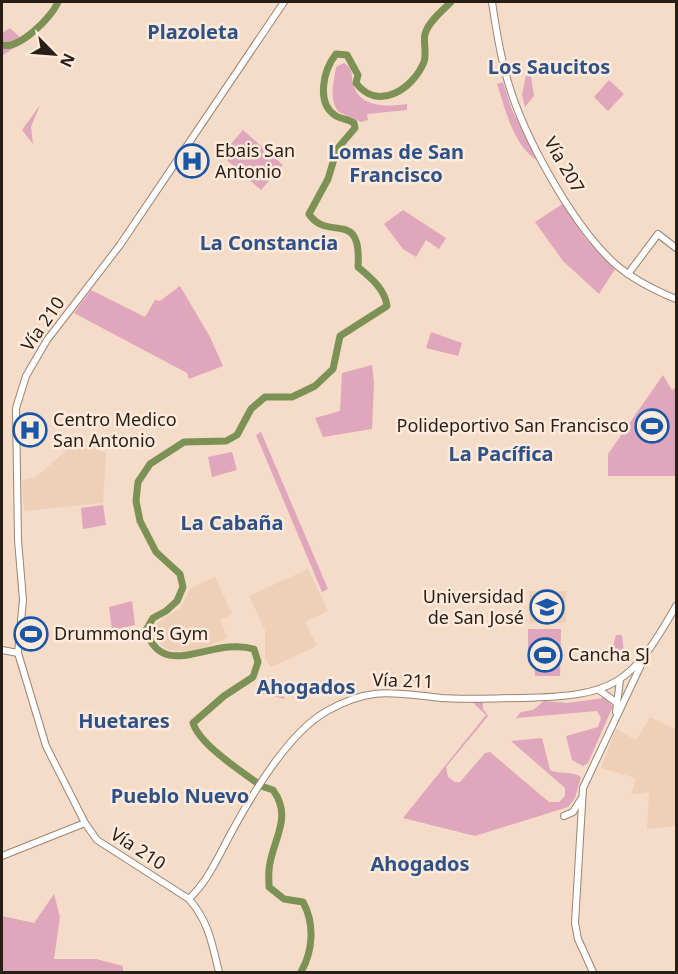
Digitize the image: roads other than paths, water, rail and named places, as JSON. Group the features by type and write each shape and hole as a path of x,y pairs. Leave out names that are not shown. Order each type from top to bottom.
{"main road":[{"name":"Vía 210","path":"219,972 208,926 189,899 105,846 85,823 46,746 18,654 23,600 18,540 19,485 15,417 23,384 50,336 133,226 284,2"},
{"name":"Vía 207","path":"492,2 502,61 523,121 550,173 588,235 628,274 650,288 676,300"},
{"path":"628,274 658,234 676,248"},
{"name":"Vía 211","path":"189,899 213,871 230,834 294,736 304,726 341,703 368,693 485,699 570,697 598,690 620,680 644,659 676,606"},
{"path":"2,650 18,654"},
{"path":"618,705 644,659"},
{"path":"593,972 578,939 575,923 582,799 587,779 615,718 620,680"},
{"path":"598,690 618,705"},
{"path":"580,825 576,820 564,816 573,812 582,799"},
{"path":"2,855 85,823"}],"waterway":[{"path":"2,45 9,45 26,38 42,24 58,2"},
{"path":"260,785 212,749 193,723 224,696 253,677 258,662 254,649 238,647 176,656 164,654 154,646 146,630 153,618 166,611 177,601 183,587 180,574 156,552 140,521 136,501 138,482 150,464 184,442 226,441 237,435 251,409 265,397 292,397 315,386 333,369 340,336 387,306 380,289 358,267 355,237 342,229 325,226 309,214 328,179 337,149 355,128 354,123 336,116 329,110 324,95 325,77 336,54 347,55 358,75 356,83 365,92 374,96 394,94 412,81 419,72 424,62 425,37 429,25 451,2"},
{"path":"264,787 273,790 279,799 282,817 269,866 269,887 284,899 303,902 311,928 308,955 301,972"}],"place":[{"name":"Ebais San Antonio","path":"192,161"},
{"name":"Polideportivo San Francisco","path":"652,426"},
{"name":"Centro Medico San Antonio","path":"30,430"},
{"name":"Universidad de San José","path":"547,607"},
{"name":"Drummond's Gym","path":"31,634"},
{"name":"Cancha SJ","path":"545,655"}],"district":[{"name":"Plazoleta","path":"193,32"},
{"name":"Los Saucitos","path":"549,67"},
{"name":"Lomas de San Francisco","path":"396,164"},
{"name":"La Constancia","path":"269,243"},
{"name":"La Pacífica","path":"501,454"},
{"name":"La Cabaña","path":"232,523"},
{"name":"Ahogados","path":"306,687"},
{"name":"Huetares","path":"124,721"},
{"name":"Pueblo Nuevo","path":"180,796"},
{"name":"Ahogados","path":"420,864"}]}
